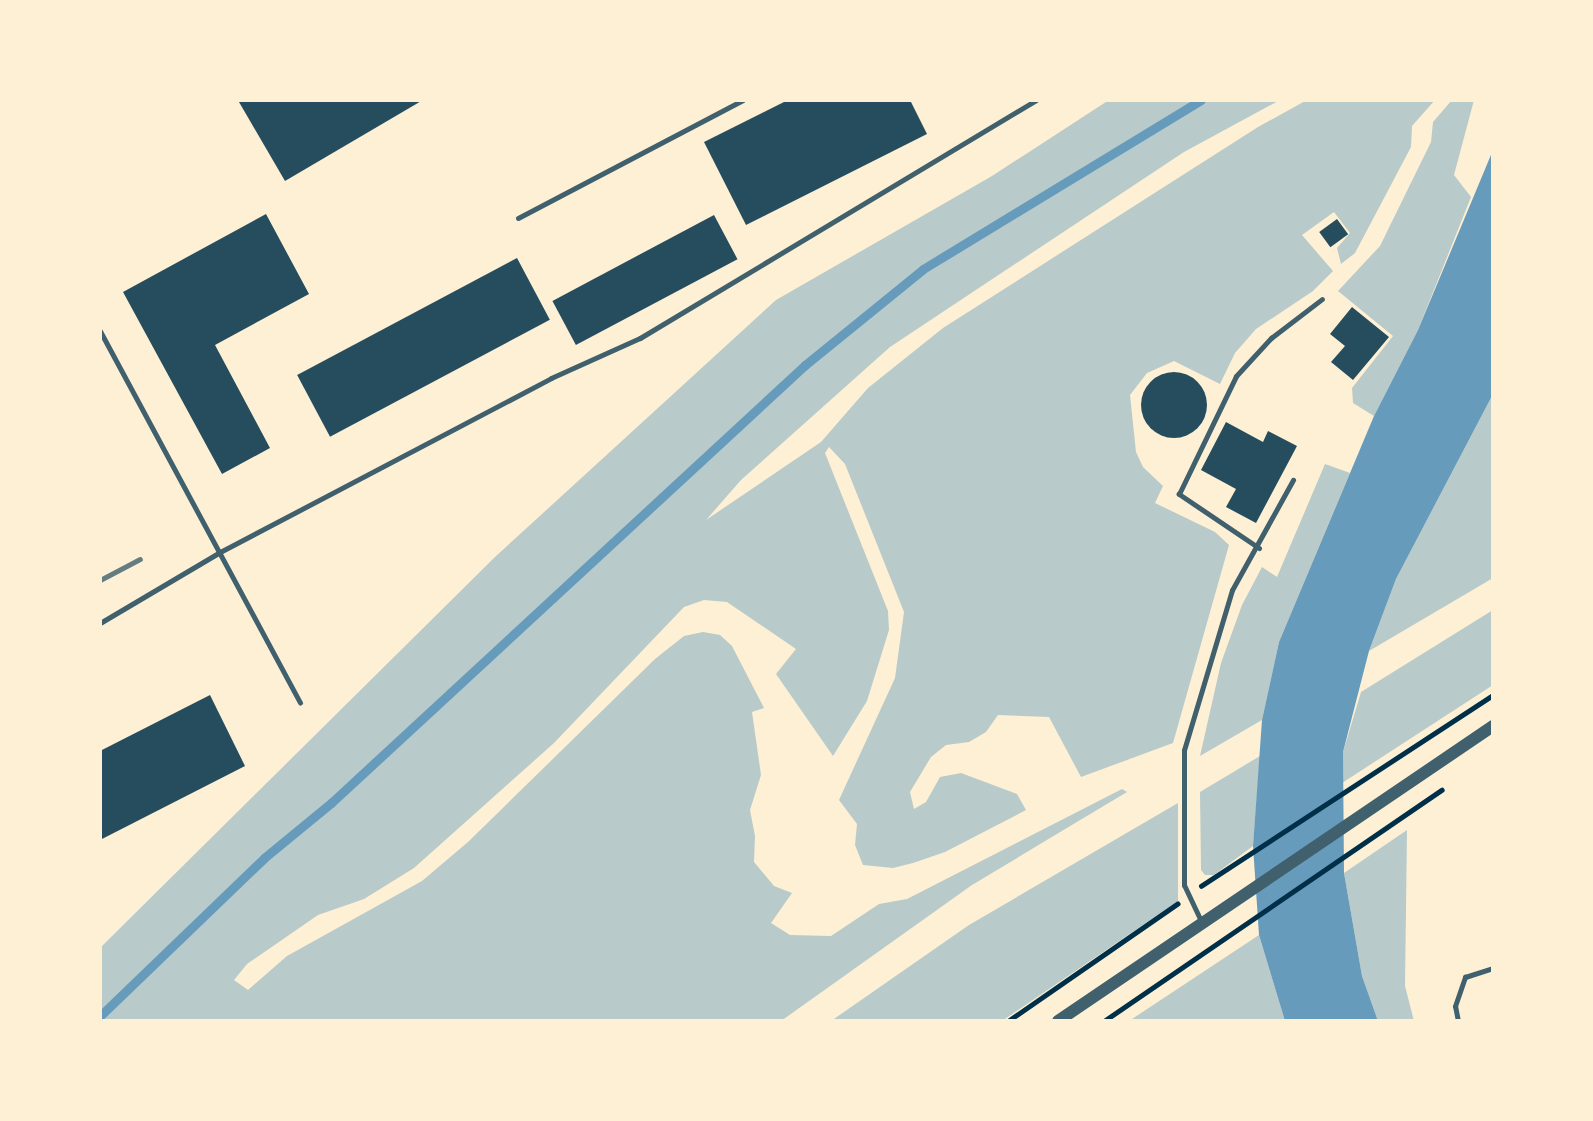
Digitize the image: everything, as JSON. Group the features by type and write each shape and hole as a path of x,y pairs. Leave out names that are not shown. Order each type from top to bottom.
{"street":[{"path":"1058,1021 1391,799 1493,726"}],"lane":[{"path":"518,218 743,100"},
{"path":"100,623 220,552 551,378 640,338 1037,100"},
{"path":"1259,548 1179,494 1236,376 1272,338 1322,299"},
{"path":"100,331 300,703"},
{"path":"1204,925 1188,896 1182,810 1184,750 1232,590 1259,548 1293,480"},
{"path":"1458,1021 1455,1006 1465,977 1493,968"}],"path":[{"path":"1008,1021 1210,879 1493,695"},
{"path":"1104,1021 1391,828"}],"shaded area":[{"path":"1109,100 1280,100 1184,152 890,347 741,480 706,520 821,442 868,388 943,328 1258,127 1307,100 1435,100 1412,126 1411,147 1355,253 1341,264 1337,248 1350,233 1334,212 1302,235 1333,271 1313,291 1256,329 1235,353 1220,384 1174,361 1147,373 1130,395 1136,452 1143,467 1163,486 1155,503 1215,532 1229,545 1173,743 1081,777 1049,717 998,715 986,732 969,742 946,745 931,757 910,792 914,809 926,802 940,777 961,773 1017,794 1026,810 945,852 913,863 893,868 863,865 855,845 857,824 839,800 895,678 904,612 845,464 829,447 825,453 888,611 889,630 867,701 833,756 776,674 796,649 727,602 704,600 684,607 554,743 414,868 364,899 318,915 247,964 234,980 248,990 287,956 422,881 468,842 655,659 684,636 703,632 720,635 732,646 764,708 752,712 761,775 750,810 755,836 754,862 774,886 792,893 771,923 790,935 831,936 879,904 907,899 1122,789 1127,792 972,885 781,1021 100,1021 100,948 495,557 776,300 992,176"},
{"path":"1452,100 1474,100 1454,175 1471,197 1418,330 1374,416 1353,403 1352,388 1393,336 1338,291 1380,246 1431,142 1433,122"},
{"path":"1493,394 1493,578 1369,651 1396,579"},
{"path":"1325,464 1350,473 1279,642 1262,720 1200,756 1221,663 1242,605 1262,567 1277,577"},
{"path":"1493,610 1493,685 1342,783 1343,752 1361,692"},
{"path":"1260,756 1253,846 1214,875 1205,875 1201,870 1200,792"},
{"path":"1178,803 1178,901 1002,1021 831,1021 969,925"},
{"path":"1407,830 1405,986 1414,1021 1378,1021 1362,976 1344,873"},
{"path":"1259,935 1285,1021 1129,1021"}],"water":[{"path":"1493,150 1493,394 1396,579 1369,651 1343,752 1344,873 1362,976 1378,1021 1285,1021 1259,935 1253,846 1262,720 1279,642 1374,416 1418,330"}],"building":[{"path":"423,100 285,181 239,102"},
{"path":"788,100 910,100 927,134 746,225 704,142"},
{"path":"266,214 309,294 215,345 270,448 222,474 123,292"},
{"path":"714,215 737,259 576,345 552,301"},
{"path":"1337,219 1348,234 1330,247 1319,232"},
{"path":"517,258 550,320 330,437 297,375"},
{"path":"1352,307 1389,337 1353,380 1331,362 1345,346 1330,334"},
{"path":"1174,372 1197,382 1207,405 1197,428 1174,438 1151,428 1141,405 1151,382"},
{"path":"1226,422 1263,442 1268,431 1297,446 1256,523 1226,507 1236,489 1201,470"},
{"path":"210,695 245,766 100,840 100,751"}],"waterway":[{"path":"100,1016 264,858 331,803 805,365 923,269 1201,100"}],"railway":[{"path":"100,580 140,559"}]}
